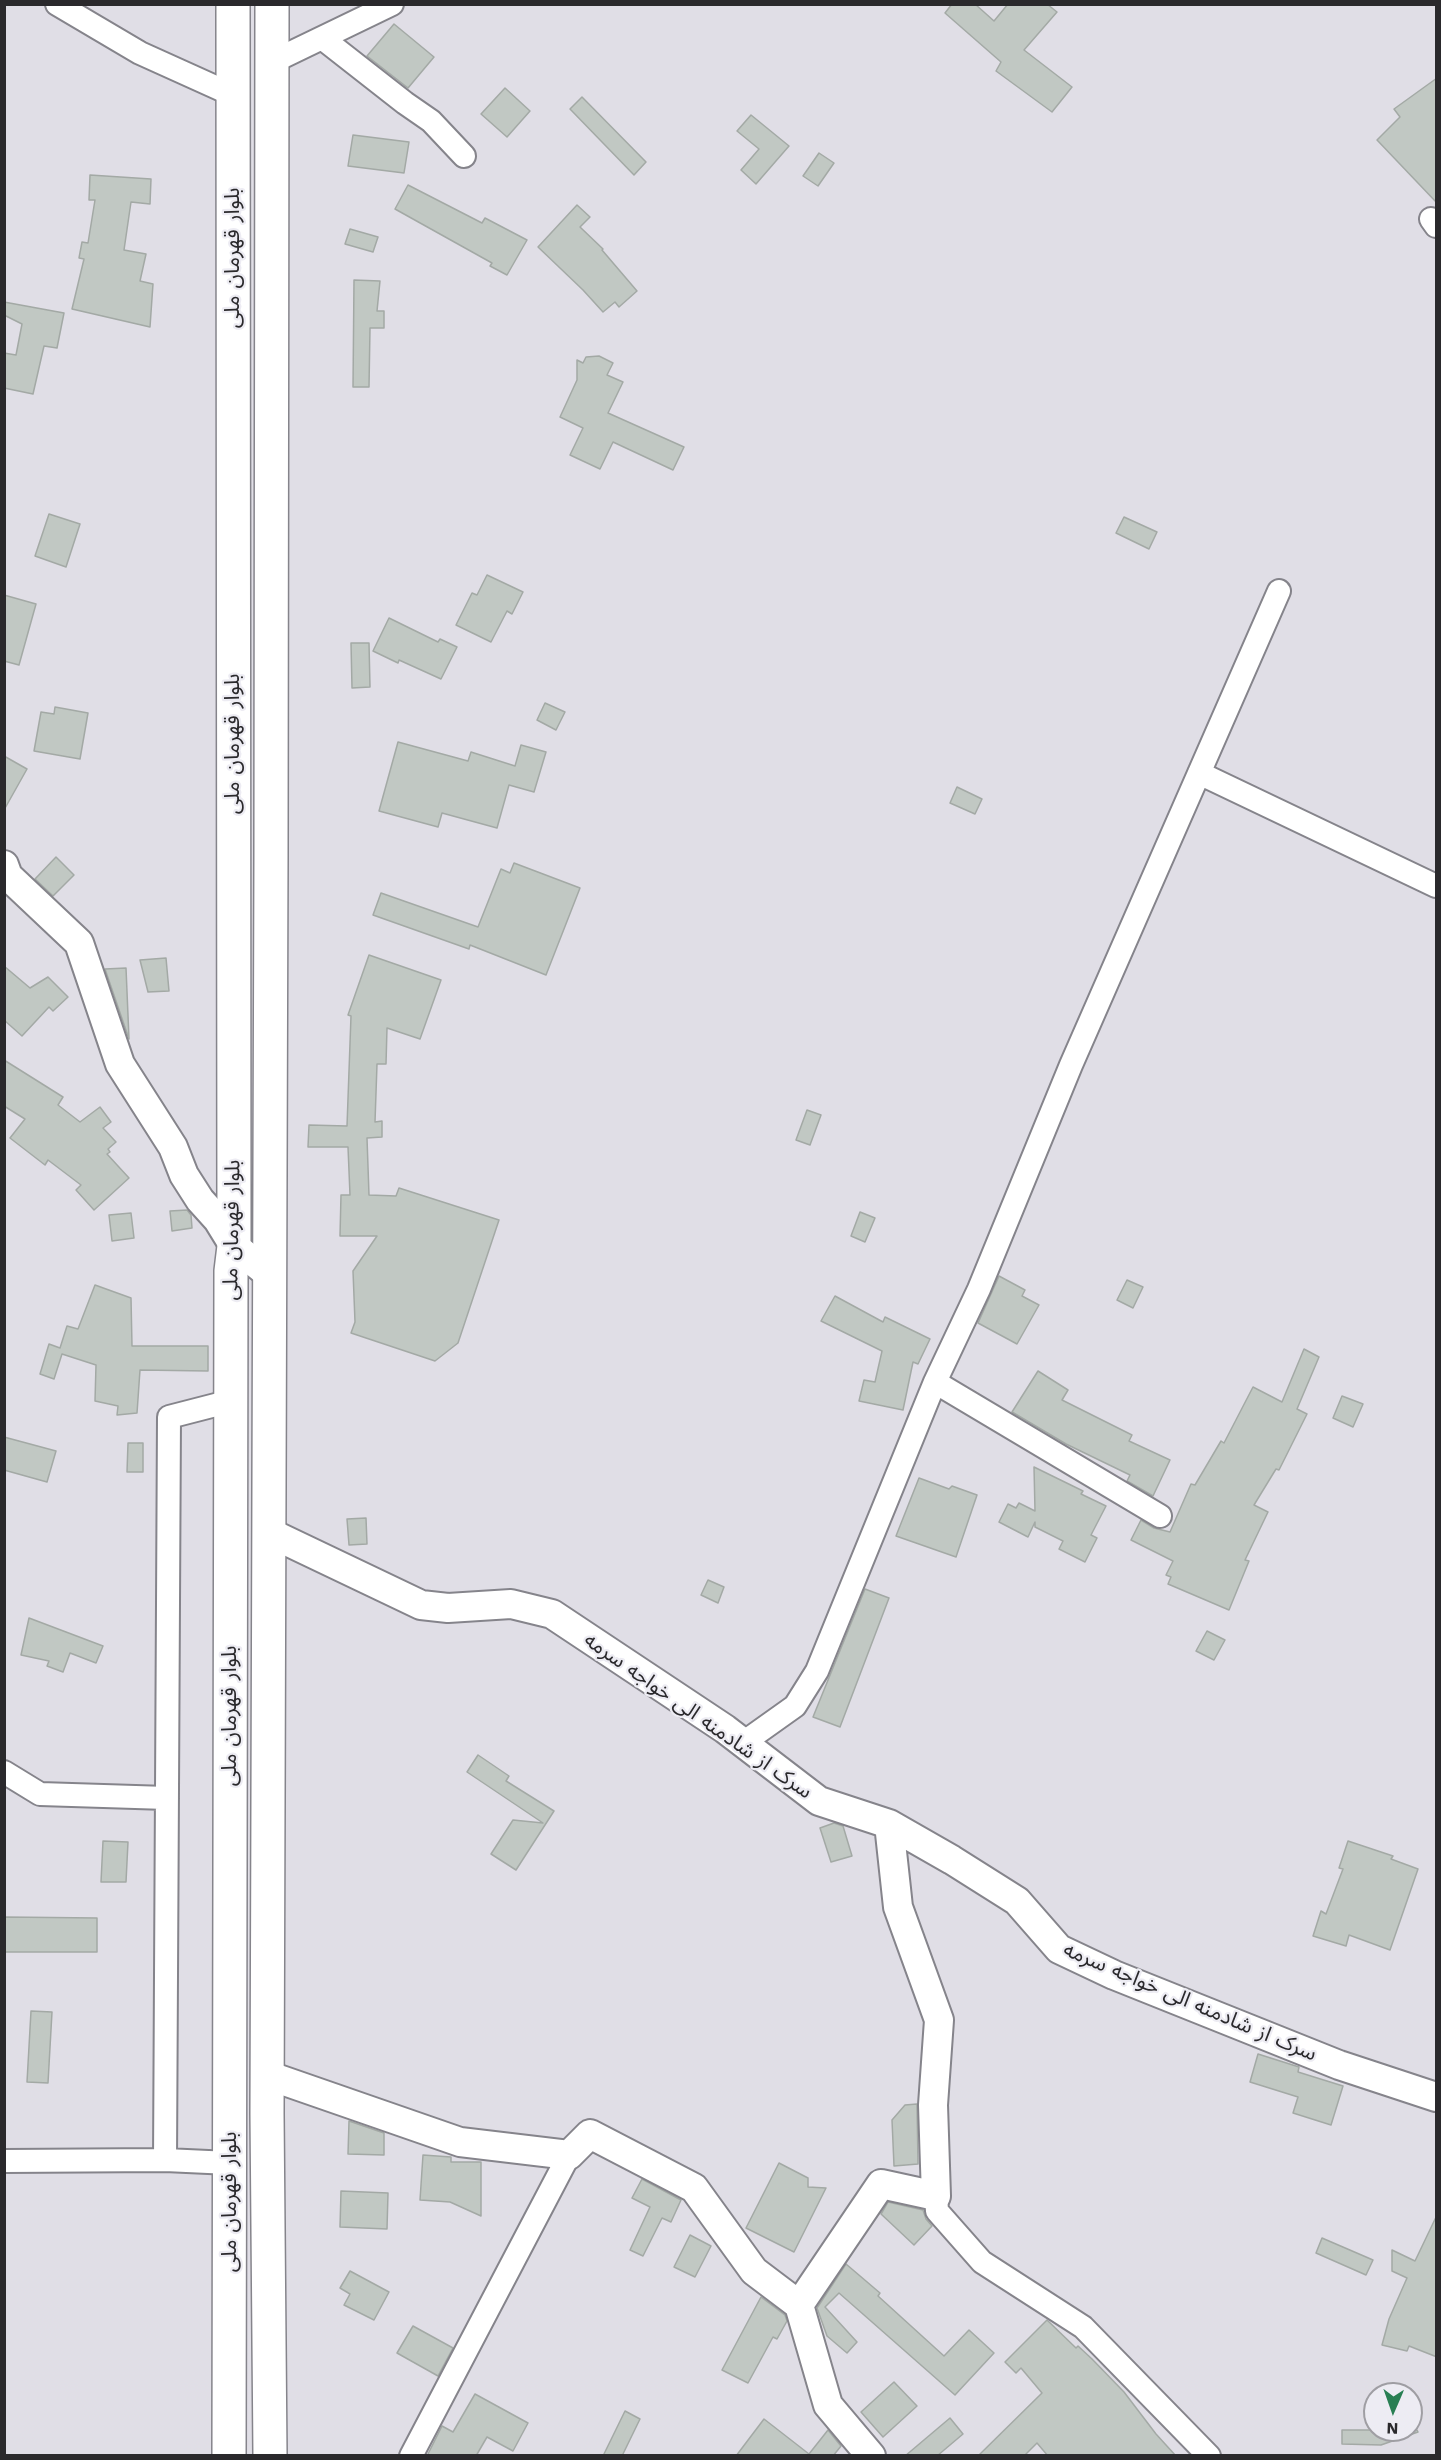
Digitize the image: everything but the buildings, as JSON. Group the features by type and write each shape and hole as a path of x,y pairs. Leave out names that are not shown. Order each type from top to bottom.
{"highway":[{"name":"بلوار قهرمان ملی","path":"230,2456 231,1272 234,1246 233,4"},
{"name":"بلوار قهرمان ملی","path":"272,4 267,2075 276,2454"}],"street":[{"path":"57,4 140,53 233,95"},
{"path":"272,62 392,4"},
{"path":"322,38 431,121 465,156"},
{"path":"743,1743 795,1706 818,1671 935,1382 979,1289 1071,1065 1279,591"},
{"path":"1199,773 1437,886"},
{"path":"4,865 8,876 80,943 120,1064 173,1147 184,1175 200,1200 218,1220 234,1246 270,1275"},
{"path":"935,1382 1160,1516"},
{"path":"165,2160 169,1417 231,1401"},
{"name":"سرک از شادمنه الی خواجه سرمه","path":"268,1532 421,1605 448,1608 511,1604 552,1614 743,1743 819,1801 889,1824 1017,1901 1059,1949 1084,1962 1339,2066 1437,2097"},
{"path":"4,1772 40,1794 167,1798"},
{"path":"889,1824 898,1907 939,2020 933,2105 937,2211 982,2262 1083,2327 1209,2456"},
{"path":"267,2075 460,2142 569,2155"},
{"path":"411,2456 569,2155 590,2134 694,2188 754,2271 800,2305 828,2405 870,2456"},
{"path":"4,2161 165,2160 230,2163"},
{"path":"800,2305 881,2184 936,2196"}]}
